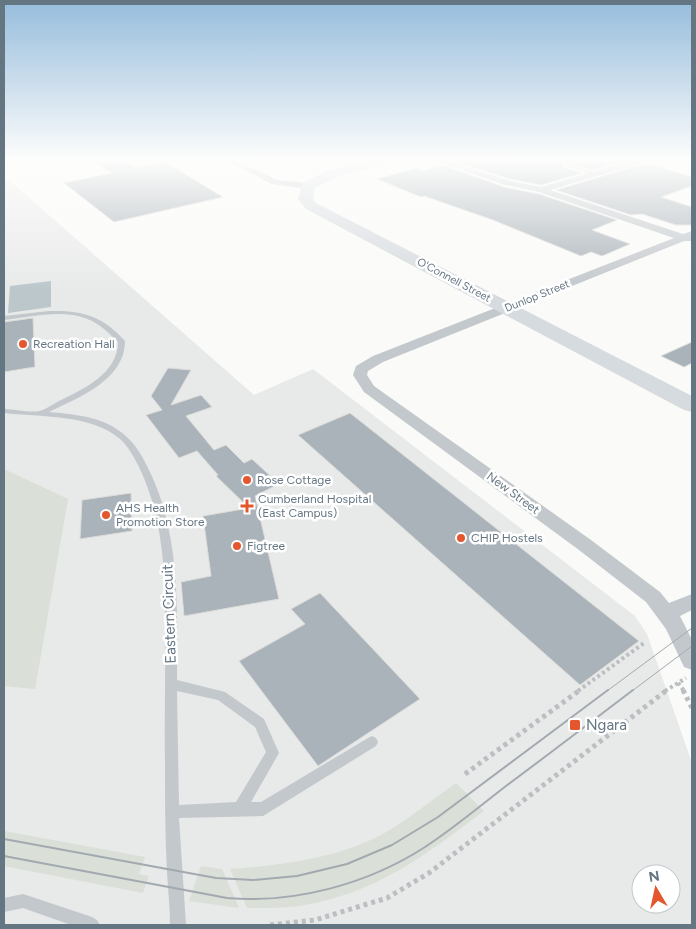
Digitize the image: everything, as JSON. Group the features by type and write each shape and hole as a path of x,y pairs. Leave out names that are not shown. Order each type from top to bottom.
{"main road":[{"name":"O'Connell Street","path":"309,203 692,394"},
{"name":"O'Connell Street","path":"512,306 692,405"}],"street":[{"path":"584,203 689,237"},
{"name":"Dunlop Street","path":"360,375 361,369 378,359 689,237"},
{"name":"New Street","path":"360,375 368,389 614,566 653,597 667,613 681,636 692,661"},
{"path":"667,613 692,602"}],"lane":[{"path":"4,318 59,313 84,314 94,319 122,341 121,355 113,367 98,382 39,414"},
{"name":"Eastern Circuit","path":"4,411 39,414 96,423 112,428 124,438 144,469 153,491 167,544 173,812 178,925"},
{"path":"171,684 221,696 260,723 273,753 240,809"},
{"path":"173,812 263,809 372,742"},
{"path":"4,905 23,901 92,925"}],"path":[{"path":"465,774 644,643"},
{"path":"270,925 315,920 387,898 428,873 653,699 678,683 692,707"}],"shaded area":[{"name":"Cumberland Hospital (East Campus)","path":"4,203 36,203 254,395 313,369 635,616 647,634 692,763 692,925 4,925"},
{"path":"51,281 51,307 8,313 10,286"},
{"path":"4,469 68,499 35,689 4,686"},
{"path":"456,783 484,811 420,857 376,882 328,900 294,907 247,908 230,869 308,860 345,850 381,835"},
{"path":"4,831 145,857 139,874 149,876 143,893 4,866"},
{"path":"201,866 222,869 239,908 189,901"}],"building":[{"path":"90,203 195,203 114,222"},
{"path":"445,203 567,203 617,220 592,230 630,244 602,256 591,252 581,256 493,220"},
{"path":"596,203 681,203 692,207 692,225 676,225 642,214 631,215"},
{"name":"Recreation Hall","path":"33,318 35,367 4,372 4,322"},
{"path":"692,342 692,363 684,367 661,356"},
{"path":"168,368 191,370 171,405 201,395 212,407 186,416 214,450 226,445 244,463 252,459 279,484 255,496 279,599 184,616 181,582 211,576 203,516 249,508 216,476 218,475 197,451 179,458 146,415 162,410 151,396"},
{"name":"CHIP Hostels","path":"350,413 639,641 580,685 298,435"},
{"name":"AHS Health Promotion Store","path":"131,493 132,531 80,539 82,500"},
{"path":"320,593 420,699 318,766 239,661 305,624 291,609"}],"tram line":[{"path":"607,691 692,628"},
{"path":"632,691 692,646"},
{"path":"4,839 216,878 253,880 297,876 347,864 392,845 438,817 608,690"},
{"path":"4,856 227,898 278,898 330,889 379,871 425,847 633,690"}],"place":[{"name":"Recreation Hall","path":"23,344"},
{"name":"Rose Cottage","path":"247,480"},
{"name":"Cumberland Hospital (East Campus)","path":"247,506"},
{"name":"AHS Health Promotion Store","path":"106,515"},
{"name":"CHIP Hostels","path":"461,538"},
{"name":"Figtree","path":"237,546"},
{"name":"Ngara","path":"575,725"}]}
